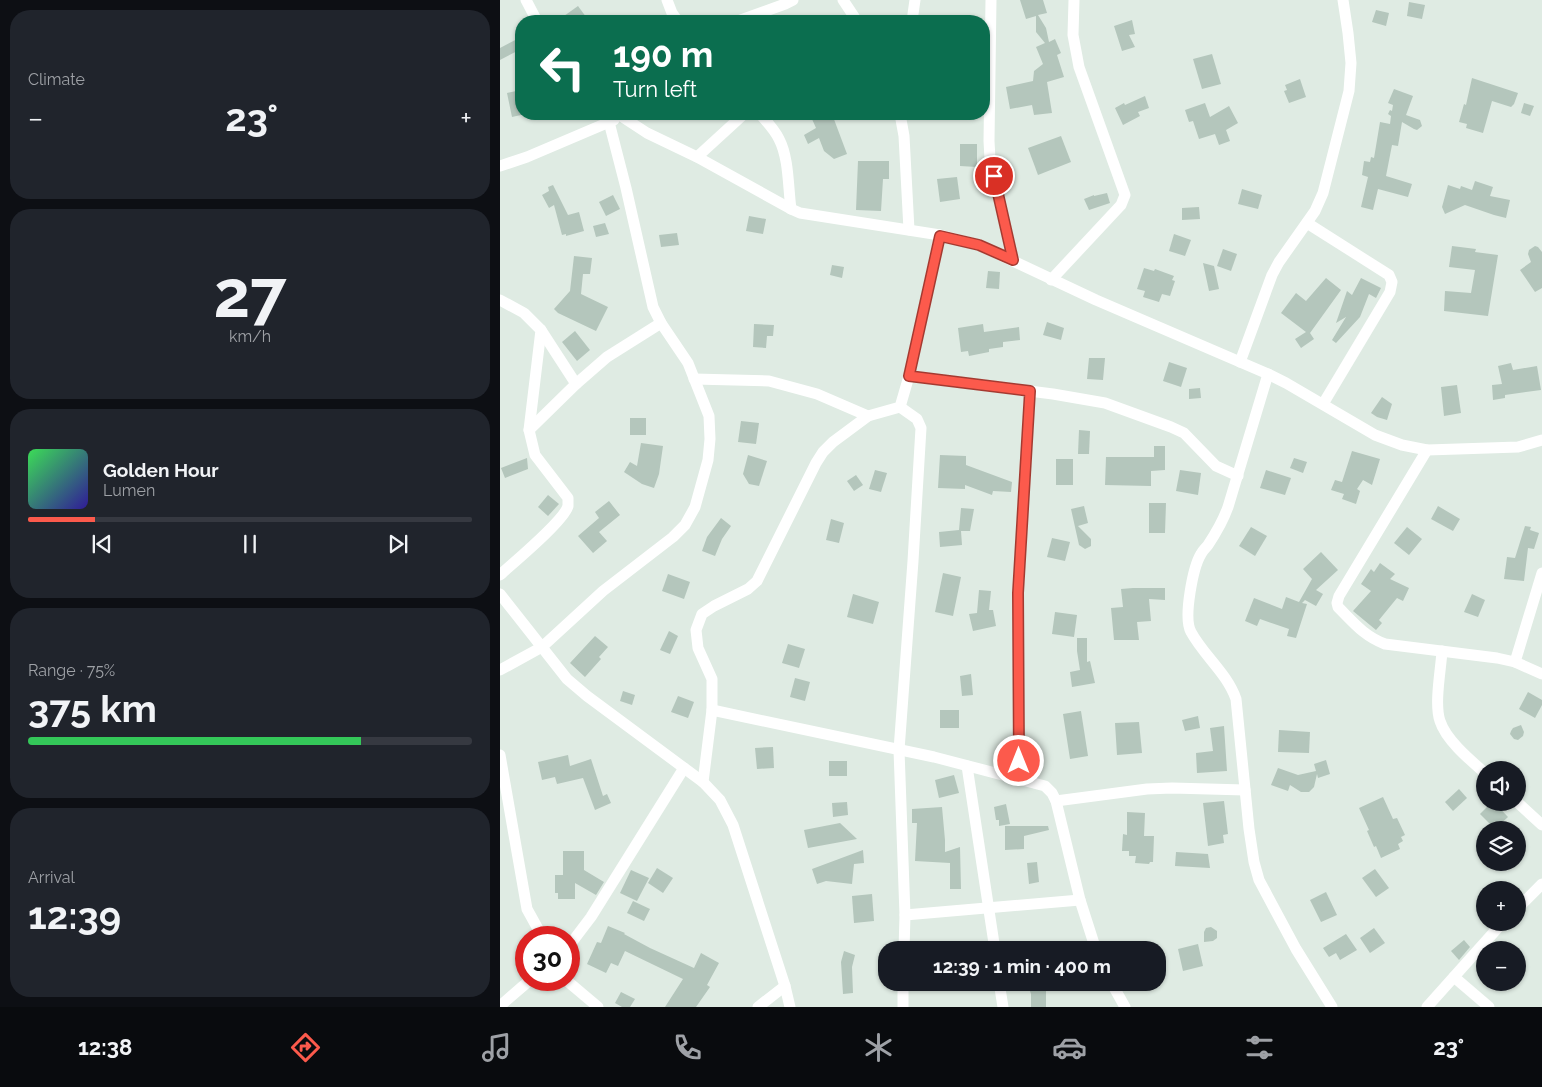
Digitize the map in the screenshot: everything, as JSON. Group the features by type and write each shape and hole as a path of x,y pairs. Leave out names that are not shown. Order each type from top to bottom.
{"street":[{"path":"526,0 534,15"},
{"path":"666,0 674,15"},
{"path":"753,15 792,0"},
{"path":"843,0 853,15"},
{"path":"913,15 915,0"},
{"path":"990,70 991,0"},
{"path":"1051,280 1121,205 1125,195 1079,67 1073,35 1074,0"},
{"path":"1240,362 1272,275 1279,262 1315,212 1323,193 1349,91 1351,64 1343,0"},
{"path":"500,166 527,157 612,120"},
{"path":"628,120 647,133 697,157 800,213 909,230 979,245 1051,280 1268,374 1323,404 1375,436 1402,445 1427,450 1518,447 1542,440"},
{"path":"697,157 737,120"},
{"path":"765,120 780,140 785,153 791,209"},
{"path":"901,120 904,136 909,230"},
{"path":"989,120 990,159 1013,260"},
{"path":"500,670 542,647 604,590 673,537 684,525 695,507 708,460 710,440 709,416 688,363 661,323 653,307 609,122"},
{"path":"1307,222 1389,275 1392,282 1390,292 1323,404"},
{"path":"900,407 909,376 940,236"},
{"path":"500,300 524,313 541,330 576,384"},
{"path":"529,430 607,357 661,323"},
{"path":"500,575 539,540 563,515 568,507 568,498 535,455 529,430 541,330"},
{"path":"1268,374 1223,521 1201,553 1197,563 1187,609 1187,621 1190,631 1232,689 1236,699 1254,862 1259,880 1296,949 1332,1007"},
{"path":"909,376 1030,391 1105,403 1171,427 1184,434 1216,466 1238,476"},
{"path":"694,379 769,381 817,394 868,416"},
{"path":"1019,780 1018,593 1030,391"},
{"path":"703,782 712,710 712,679 698,648 696,630 702,614 748,589 757,581 823,452 868,416 900,407"},
{"path":"900,407 917,419 921,428 899,750 904,941"},
{"path":"1427,450 1343,589 1337,602 1338,607 1372,639 1385,644 1497,658 1514,662 1542,674"},
{"path":"1514,662 1542,573"},
{"path":"500,594 567,679 703,782 720,800 733,825 785,986 790,1007"},
{"path":"1442,651 1438,703 1439,719 1445,732 1476,764"},
{"path":"712,710 899,750 1045,786 1052,793 1056,801 1080,900 1093,941"},
{"path":"500,755 527,909 536,926"},
{"path":"967,766 993,941"},
{"path":"580,932 684,768"},
{"path":"1056,801 1155,788 1245,790"},
{"path":"1526,810 1542,825"},
{"path":"1526,900 1542,884"},
{"path":"905,915 1080,900"},
{"path":"1427,1007 1495,931"},
{"path":"1454,977 1489,1007"},
{"path":"758,1007 785,986"},
{"path":"500,1006 517,991"},
{"path":"579,991 598,1007"},
{"path":"903,1007 904,991"},
{"path":"1000,991 1002,1007"},
{"path":"1115,991 1125,1007"}],"building":[{"path":"1020,0 1043,0 1047,13 1038,15 1046,28 1049,42 1055,39 1061,53 1057,55 1064,77 1047,82 1052,113 1034,115 1032,105 1010,109 1006,87 1033,81 1034,71 1043,64 1036,47 1045,43 1036,32 1036,16 1026,19"},
{"path":"1409,2 1425,5 1422,19 1407,16"},
{"path":"578,6 585,15 565,15"},
{"path":"1376,10 1389,13 1386,26 1372,22"},
{"path":"1132,20 1135,34 1129,35 1135,47 1122,51 1114,26"},
{"path":"515,40 515,52 500,60 500,48"},
{"path":"1212,54 1221,84 1202,89 1193,59"},
{"path":"1472,78 1518,93 1511,107 1492,101 1483,133 1466,128 1467,124 1459,122 1464,104 1466,105"},
{"path":"1300,79 1306,97 1289,103 1284,91 1287,90 1285,85"},
{"path":"1394,89 1413,96 1406,115 1420,120 1422,126 1417,130 1402,122 1398,146 1392,145 1386,176 1412,184 1408,197 1378,189 1373,210 1361,207 1368,177 1362,175 1364,161 1370,162 1371,157 1374,158 1380,122 1390,124 1391,116 1388,114 1390,110 1392,111 1393,105 1388,103"},
{"path":"515,91 515,116 512,117 507,93"},
{"path":"1145,96 1149,108 1138,112 1140,116 1123,125 1115,108"},
{"path":"1205,103 1210,117 1229,106 1238,123 1226,130 1230,141 1219,145 1215,134 1199,139 1193,121 1189,122 1185,110"},
{"path":"1524,103 1534,106 1530,116 1521,113"},
{"path":"812,120 834,120 847,154 834,159 824,151 819,138 808,144 804,135 816,128"},
{"path":"1061,136 1071,162 1038,175 1028,148"},
{"path":"960,144 977,144 977,167 960,166"},
{"path":"858,161 889,161 889,179 883,179 881,211 856,210"},
{"path":"957,177 960,199 940,202 937,179"},
{"path":"1475,181 1493,187 1490,196 1510,200 1506,218 1465,205 1445,214 1442,207 1448,185 1460,189 1461,186 1472,190"},
{"path":"553,185 568,215 579,212 584,231 566,236 566,234 562,235 554,205 549,208 542,195 549,191 548,187"},
{"path":"1242,189 1262,195 1258,209 1238,204"},
{"path":"1107,193 1110,203 1089,210 1084,199"},
{"path":"613,195 620,209 606,216 599,202"},
{"path":"1199,207 1200,219 1182,220 1182,208"},
{"path":"749,216 766,219 763,234 746,231"},
{"path":"605,223 609,234 596,237 593,226"},
{"path":"677,233 679,245 661,247 659,235"},
{"path":"1174,234 1191,240 1185,256 1169,251"},
{"path":"1452,246 1476,249 1475,252 1498,255 1488,316 1444,311 1445,291 1471,293 1475,270 1449,267"},
{"path":"1535,246 1542,252 1542,288 1535,292 1520,270 1531,262 1528,254 1529,250"},
{"path":"1223,249 1237,254 1231,271 1217,266"},
{"path":"574,256 592,258 590,274 583,274 581,294 608,307 596,331 558,313 554,309 570,291"},
{"path":"1203,263 1214,266 1219,289 1209,291"},
{"path":"832,265 844,267 842,278 830,275"},
{"path":"1144,268 1154,271 1155,269 1174,276 1172,280 1175,281 1170,296 1162,294 1159,302 1143,297 1145,291 1137,289"},
{"path":"988,271 1000,272 999,289 986,288"},
{"path":"1326,278 1341,290 1310,333 1314,339 1301,348 1295,339 1306,332 1281,313 1296,293 1306,301"},
{"path":"1361,278 1381,288 1376,298 1369,294 1360,317 1336,343 1332,340 1346,317 1336,323 1347,291 1352,295"},
{"path":"1047,322 1064,328 1061,340 1043,335"},
{"path":"754,324 774,325 773,336 767,336 766,348 753,347"},
{"path":"983,324 984,332 1019,327 1020,340 1003,342 1003,347 989,349 989,352 969,356 968,351 961,352 958,328"},
{"path":"575,331 590,350 577,361 562,342"},
{"path":"1089,358 1105,358 1103,380 1087,379"},
{"path":"1169,362 1187,368 1181,387 1163,381"},
{"path":"1511,363 1513,370 1537,366 1541,390 1505,395 1505,398 1493,400 1492,385 1502,384 1498,366"},
{"path":"1457,385 1461,413 1444,416 1441,387"},
{"path":"1200,388 1201,398 1189,399 1189,389"},
{"path":"1382,397 1392,404 1387,420 1371,413"},
{"path":"630,418 646,418 646,435 630,435"},
{"path":"741,421 759,423 756,444 738,442"},
{"path":"1079,430 1090,431 1089,454 1078,454"},
{"path":"641,443 663,446 659,474 654,488 642,484 624,472 630,462 637,466"},
{"path":"1154,446 1165,446 1165,470 1151,471 1151,486 1105,485 1106,457 1154,457"},
{"path":"1352,451 1380,459 1372,485 1363,480 1357,489 1360,491 1356,504 1342,499 1344,494 1331,490 1335,480 1342,482"},
{"path":"748,455 767,461 759,486 749,484 743,474"},
{"path":"940,455 966,456 966,465 1012,482 1011,492 993,491 992,495 965,485 965,489 938,488"},
{"path":"527,458 528,469 505,478 501,468"},
{"path":"1294,458 1307,462 1303,473 1290,468"},
{"path":"1056,459 1073,459 1073,485 1056,485"},
{"path":"875,470 887,473 881,492 869,489"},
{"path":"1180,470 1201,473 1198,495 1176,491"},
{"path":"1266,470 1291,478 1285,495 1260,488"},
{"path":"856,475 863,485 854,491 847,481"},
{"path":"548,495 559,504 548,516 538,507"},
{"path":"609,501 620,515 599,532 607,541 593,553 578,536 599,518 595,512"},
{"path":"1149,503 1166,503 1165,533 1149,533"},
{"path":"1084,506 1088,523 1078,526 1091,539 1091,546 1085,549 1079,545 1071,509"},
{"path":"1438,506 1460,519 1453,531 1431,519"},
{"path":"961,508 974,509 970,531 961,531 962,545 940,547 939,532 959,530"},
{"path":"721,518 731,526 722,539 715,556 702,551 707,537"},
{"path":"831,519 844,523 839,543 826,540"},
{"path":"1525,526 1531,527 1530,530 1539,533 1534,549 1528,548 1524,581 1504,579 1507,557 1515,558"},
{"path":"1251,527 1267,536 1255,556 1239,546"},
{"path":"1407,527 1422,539 1409,555 1394,543"},
{"path":"1052,538 1070,542 1065,561 1047,557"},
{"path":"1321,552 1338,570 1316,590 1323,594 1316,606 1305,600 1302,603 1307,604 1296,638 1287,636 1289,629 1260,619 1257,626 1245,621 1254,598 1282,609 1286,597 1299,602 1312,579 1303,569"},
{"path":"1380,563 1395,574 1390,579 1409,588 1403,601 1397,598 1379,620 1382,623 1376,630 1353,611 1371,591 1361,584 1371,569 1374,572"},
{"path":"943,573 961,577 953,616 935,612"},
{"path":"668,574 690,582 684,599 662,591"},
{"path":"1165,588 1165,600 1149,599 1151,621 1137,622 1139,640 1114,640 1111,608 1123,607 1121,589"},
{"path":"979,590 991,591 989,610 993,610 996,626 973,631 969,614 977,613"},
{"path":"853,594 879,602 873,624 847,617"},
{"path":"1472,594 1485,600 1478,617 1464,612"},
{"path":"1055,612 1077,615 1074,637 1052,634"},
{"path":"669,631 678,636 670,654 660,650"},
{"path":"595,636 608,647 599,657 601,659 585,677 570,663"},
{"path":"1077,638 1087,638 1087,662 1090,661 1095,683 1072,687 1070,672 1080,670"},
{"path":"788,644 805,649 799,668 782,663"},
{"path":"971,674 973,695 962,696 960,676"},
{"path":"795,678 810,682 805,701 790,697"},
{"path":"623,691 635,695 632,705 620,701"},
{"path":"1528,692 1542,700 1542,705 1535,718 1519,709"},
{"path":"678,696 694,702 688,718 671,712"},
{"path":"940,710 959,710 959,728 940,728"},
{"path":"1081,711 1088,756 1070,759 1063,714"},
{"path":"1198,716 1200,728 1185,731 1182,720"},
{"path":"1139,722 1142,753 1117,755 1115,723"},
{"path":"1521,725 1524,732 1523,736 1518,740 1514,739 1510,734 1511,731 1513,728"},
{"path":"1224,726 1227,771 1197,773 1196,753 1213,751 1210,728"},
{"path":"1279,730 1310,732 1309,753 1278,752"},
{"path":"773,747 774,768 757,769 755,748"},
{"path":"568,755 570,766 591,759 603,796 607,794 611,803 595,810 583,778 557,784 555,777 542,780 538,762"},
{"path":"1326,760 1330,774 1318,778 1317,774 1314,787 1309,792 1301,792 1290,785 1288,791 1271,785 1278,768 1298,775 1316,771 1314,764"},
{"path":"829,761 847,761 847,776 829,776"},
{"path":"954,775 959,793 939,798 935,780"},
{"path":"1459,789 1467,798 1453,811 1445,802"},
{"path":"1383,797 1393,819 1397,818 1405,835 1401,837 1403,841 1398,844 1400,849 1381,858 1376,846 1374,847 1359,808"},
{"path":"1224,801 1228,834 1223,835 1224,843 1208,846 1203,803"},
{"path":"847,802 848,815 833,817 832,803"},
{"path":"1006,804 1010,824 999,826 999,820 996,820 994,807"},
{"path":"942,807 945,852 960,847 961,889 950,889 950,863 915,861 917,823 912,823 912,809"},
{"path":"1483,811 1502,811 1508,817 1504,821 1487,821 1480,814"},
{"path":"1127,812 1145,813 1144,836 1154,836 1153,862 1149,864 1135,863 1136,856 1129,856 1129,851 1122,851 1123,834 1127,835"},
{"path":"840,823 857,839 808,848 804,830"},
{"path":"1005,826 1048,826 1049,830 1024,836 1024,849 1005,850"},
{"path":"863,850 864,863 854,864 852,884 826,881 817,884 812,869"},
{"path":"563,851 584,851 584,870 604,882 596,895 575,883 575,899 558,899 558,893 555,893 555,875 563,875"},
{"path":"1176,852 1208,854 1210,868 1175,866"},
{"path":"1037,862 1039,882 1029,884 1027,863"},
{"path":"657,868 673,878 663,893 648,883"},
{"path":"1375,869 1389,888 1376,897 1362,878"},
{"path":"631,870 649,878 637,901 620,893"},
{"path":"1326,892 1337,915 1321,922 1310,900"},
{"path":"872,894 874,921 854,923 852,896"},
{"path":"633,901 650,909 644,921 627,913"},
{"path":"608,926 694,968 701,953 719,963 707,985 710,987 696,1007 665,1007 683,979 625,951 618,966 611,963 606,973 587,964 597,942 601,943"},
{"path":"1211,927 1217,931 1217,938 1213,941 1204,942 1204,932 1206,928"},
{"path":"1374,928 1385,943 1370,953 1360,938"},
{"path":"1346,934 1357,950 1340,960 1336,953 1329,957 1323,948"},
{"path":"1464,940 1470,947 1459,960 1451,951"},
{"path":"1198,944 1203,966 1183,971 1178,949"},
{"path":"844,951 855,955 852,967 853,993 843,994 841,962"},
{"path":"1030,991 1046,991 1046,1007 1031,1007"},
{"path":"621,992 635,999 630,1007 622,1007 615,1003"}],"route":[{"path":"994,176 1013,260 979,245 940,236 909,376 1030,391 1018,593 1019,761"}]}
